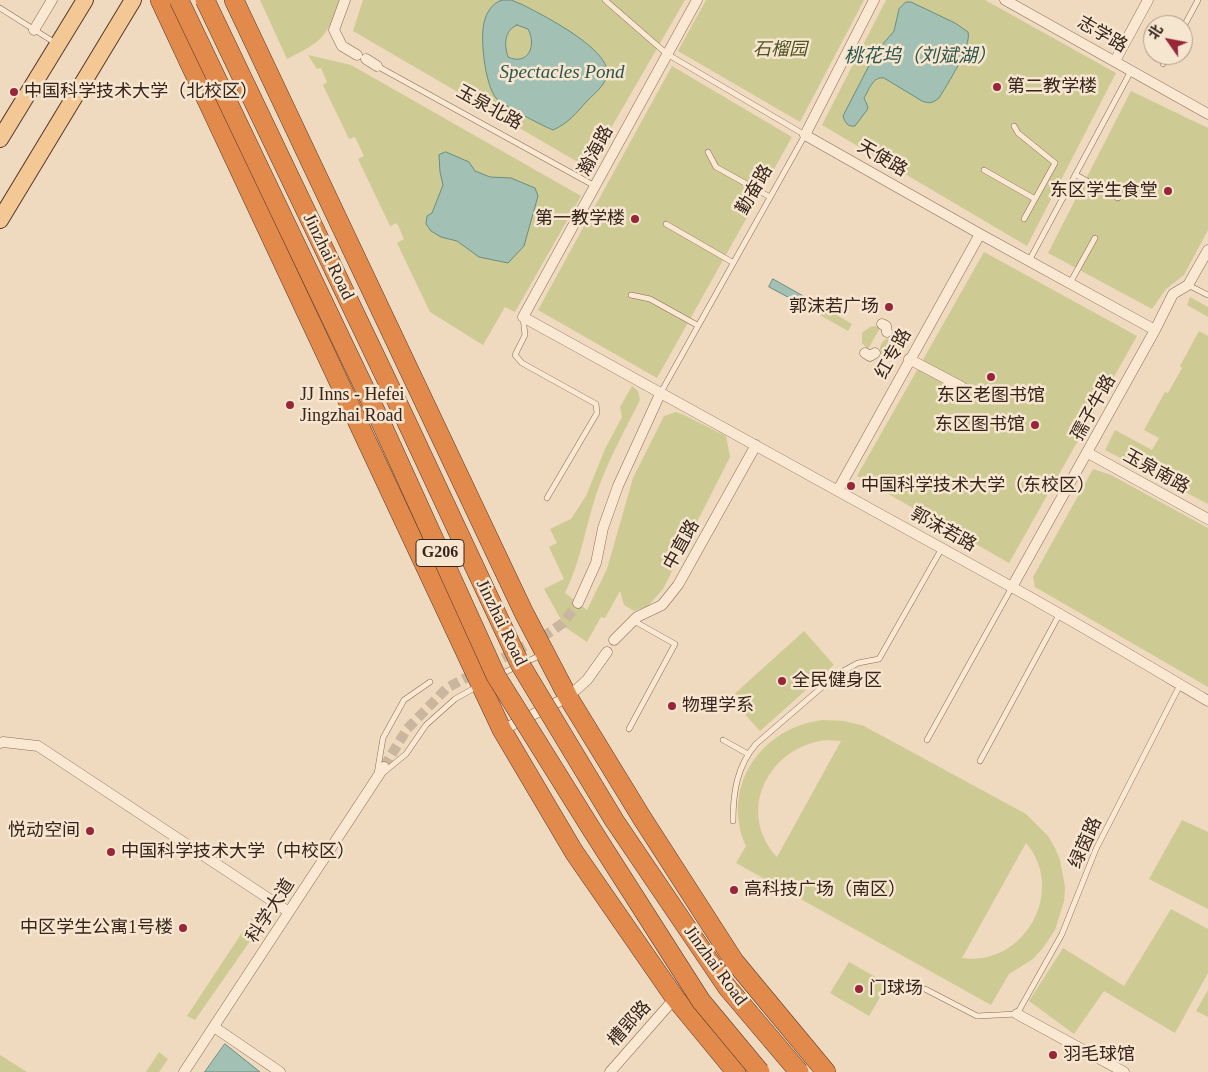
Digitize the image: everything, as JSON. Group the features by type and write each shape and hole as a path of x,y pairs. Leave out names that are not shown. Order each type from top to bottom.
{"highway":[{"path":"160,0 502,730 574,852 675,998 736,1072"},
{"name":"Jinzhai Road","path":"179,0 383,427 496,676 701,1001 760,1072"},
{"name":"Jinzhai Road","path":"205,0 520,664 614,820 727,987 798,1072"},
{"name":"Jinzhai Road","path":"234,0 544,653 568,697 639,813 734,961 826,1072"}],"main road":[{"path":"0,139 85,0"},
{"path":"0,220 133,0"}],"street":[{"path":"34,30 52,0"},
{"name":"玉泉北路","path":"345,0 334,30 342,46 377,66"},
{"name":"瀚海路","path":"523,316 697,0"},
{"name":"勤奋路","path":"805,135 874,0"},
{"name":"志学路","path":"1005,0 1115,60 1208,114"},
{"path":"1115,60 1148,0"},
{"name":"天使路","path":"805,135 980,234 1156,330"},
{"name":"红专路","path":"838,490 980,234"},
{"name":"孺子牛路","path":"1012,587 1156,330 1173,294 1188,285 1208,250"},
{"name":"郭沫若路","path":"523,316 660,394 1012,587 1208,700"},
{"path":"909,359 962,387"},
{"path":"578,603 596,563 604,528 618,486 660,394"},
{"name":"中直路","path":"614,640 633,621 662,605 678,585 756,445"},
{"name":"玉泉南路","path":"1088,453 1208,519"},
{"path":"502,730 568,697 587,680 606,652"},
{"path":"0,743 38,746 290,912"},
{"name":"科学大道","path":"184,1072 384,767"},
{"name":"槽郢路","path":"610,1072 675,998"},
{"path":"1017,1014 1124,1072"},
{"path":"214,1027 280,1072"}],"lane":[{"name":"天使路","path":"605,0 667,54 805,135"},
{"path":"1190,15 1198,0"},
{"path":"0,8 58,45"},
{"name":"玉泉北路","path":"377,66 596,186"},
{"path":"1029,261 1131,71"},
{"path":"1014,126 1018,133 1055,163 1024,219"},
{"name":"勤奋路","path":"660,394 732,262 805,135"},
{"path":"708,152 716,167 770,197"},
{"path":"984,170 1035,199"},
{"path":"1076,175 1118,198"},
{"path":"666,224 732,262"},
{"path":"1070,284 1095,238"},
{"path":"1188,285 1208,295"},
{"path":"631,295 650,299 697,325"},
{"path":"523,316 525,335 515,355 522,363 596,404 597,413 547,498"},
{"path":"733,821 733,798 738,776 748,754 756,744 836,675 858,663 878,659 942,548"},
{"path":"927,740 1012,587"},
{"path":"980,761 1059,615"},
{"path":"629,729 675,644 633,621"},
{"path":"376,779 406,754 426,724 455,699 480,684 544,653"},
{"path":"376,779 383,738 404,700 430,682"},
{"name":"绿茵路","path":"1017,1014 1062,934 1096,849 1180,684"},
{"path":"723,740 748,754"},
{"path":"925,989 977,1016 1017,1014"}],"green space":[{"path":"260,0 340,0 331,22 322,37 309,47 287,59"},
{"path":"363,0 685,0 588,168 353,31"},
{"name":"石榴园","path":"706,0 864,0 800,122 678,51"},
{"path":"886,0 985,0 1116,73 1027,246 822,125"},
{"path":"308,55 351,65 581,196 515,312 505,307 483,345 430,312 397,243 404,239 397,223 390,226 358,159 364,156 355,137 349,139 323,85 327,82 321,68 317,69"},
{"path":"672,66 792,137 657,378 538,310"},
{"path":"1131,91 1208,128 1208,230 1184,275 1166,289 1152,309 1048,253"},
{"path":"984,252 1137,336 1009,563 857,476"},
{"path":"1190,297 1208,307 1208,317 1187,305"},
{"path":"820,305 852,324 848,331 816,313"},
{"path":"875,326 880,328 868,349 862,343 862,333"},
{"path":"1199,331 1208,336 1208,504 1105,450 1115,430 1152,450 1159,438 1144,430 1165,392 1168,393 1182,368 1180,366"},
{"path":"891,338 899,341 902,349 899,357 891,360 883,357 880,349 883,341"},
{"path":"632,386 638,391 640,400 599,485 578,558 565,593 587,610 607,569 633,478 664,416 676,412 726,436 730,457 663,589 648,606 634,611 624,605 620,591 605,618 601,617 587,642 565,627 544,589 564,579 549,547 557,543 550,529 571,519 586,496 605,449 622,417 620,407"},
{"path":"1093,469 1111,475 1208,528 1208,687 1035,587 1033,577"},
{"name":"全民健身区","path":"804,631 834,665 760,731 730,698"},
{"path":"823,720 844,721 864,726 1026,814 1048,836 1060,860 1065,887 1064,901 1055,930 1033,959 1009,974 991,1005 736,863 746,846 739,824 738,802 743,782 751,764 765,747 781,734 801,725","holes":["827,740 841,741 777,857 765,839 759,820 759,801 764,784 775,768 789,754 806,745","1026,843 1038,862 1042,882 1040,903 1033,922 1020,938 1004,951 984,958 962,958"]},
{"path":"1182,820 1208,832 1208,909 1149,879"},
{"path":"1171,909 1208,929 1208,973 1175,1033 1104,991 1074,1034 1029,1001 1063,948 1124,986"},
{"path":"255,913 264,921 195,1020 187,1016"},
{"name":"门球场","path":"849,962 888,984 869,1016 830,993"},
{"path":"1208,990 1208,1017 1196,1011"},
{"path":"159,1052 168,1059 159,1072 146,1072"},
{"path":"0,1055 27,1072 0,1072"}],"water":[{"name":"Spectacles Pond","path":"511,0 559,24 588,44 599,55 606,66 607,76 602,86 572,117 553,130 507,106 496,98 492,92 484,60 483,26 489,10 499,1","holes":["517,25 528,29 531,35 529,53 521,59 508,57 506,47 507,34"]},
{"name":"桃花坞（刘斌湖）","path":"906,2 911,2 955,23 968,32 963,56 939,98 935,101 922,101 884,78 877,79 864,98 868,107 867,110 855,126 849,125 843,116 876,52 894,31 899,9"},
{"path":"446,152 469,162 475,171 490,177 511,178 535,188 538,196 524,246 508,263 479,257 457,241 441,237 431,231 426,224 427,216 432,213 443,185 439,155"},
{"path":"773,279 805,297 801,304 769,287"},
{"path":"225,1044 260,1072 205,1072"}],"tunnel":[{"path":"384,767 407,729 447,688 544,636 563,623 578,603"}],"place":[{"name":"第二教学楼","path":"997,87"},
{"name":"中国科学技术大学（北校区）","path":"14,92"},
{"name":"东区学生食堂","path":"1168,191"},
{"name":"第一教学楼","path":"635,219"},
{"name":"郭沫若广场","path":"889,307"},
{"name":"东区老图书馆","path":"991,377"},
{"name":"JJ Inns - Hefei Jingzhai Road","path":"290,405"},
{"name":"东区图书馆","path":"1035,425"},
{"name":"中国科学技术大学（东校区）","path":"851,486"},
{"name":"全民健身区","path":"782,681"},
{"name":"物理学系","path":"672,706"},
{"name":"悦动空间","path":"90,831"},
{"name":"中国科学技术大学（中校区）","path":"111,852"},
{"name":"高科技广场（南区）","path":"734,890"},
{"name":"中区学生公寓1号楼","path":"183,928"},
{"name":"门球场","path":"859,989"},
{"name":"羽毛球馆","path":"1053,1055"}]}
